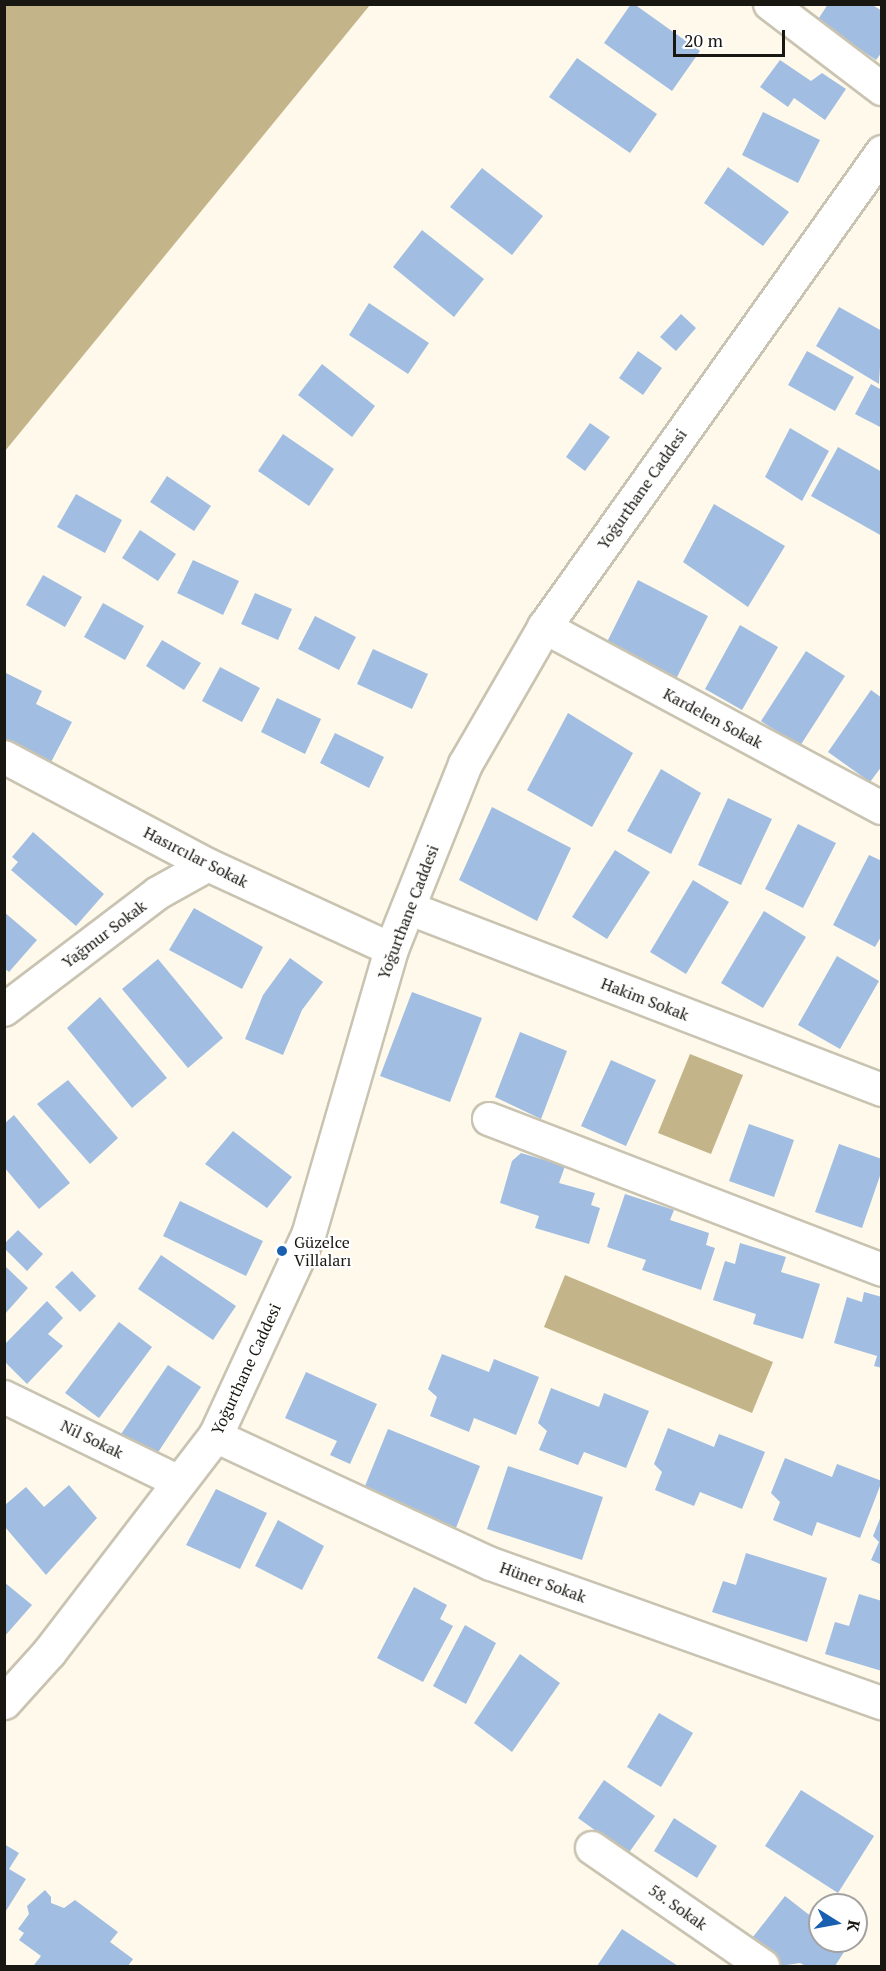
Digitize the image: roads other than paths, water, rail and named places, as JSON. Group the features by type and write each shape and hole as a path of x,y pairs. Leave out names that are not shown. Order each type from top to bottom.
{"main road":[{"name":"Yoğurthane Caddesi","path":"4,1702 49,1652 215,1436 308,1235 391,949 465,764 544,627 882,152"}],"street":[{"path":"770,4 882,89"},
{"name":"Kardelen Sokak","path":"544,627 882,808"},
{"name":"Hasırcılar Sokak","path":"4,757 208,866 391,949"},
{"name":"Yağmur Sokak","path":"4,1010 158,893 208,866"},
{"name":"Hakim Sokak","path":"408,908 882,1090"},
{"path":"489,1119 882,1270"},
{"name":"Nil Sokak","path":"4,1397 179,1482"},
{"name":"Hüner Sokak","path":"215,1436 490,1563 882,1703"},
{"name":"58. Sokak","path":"592,1848 763,1966"}],"place":[{"name":"Güzelce Villaları","path":"282,1251"}]}
